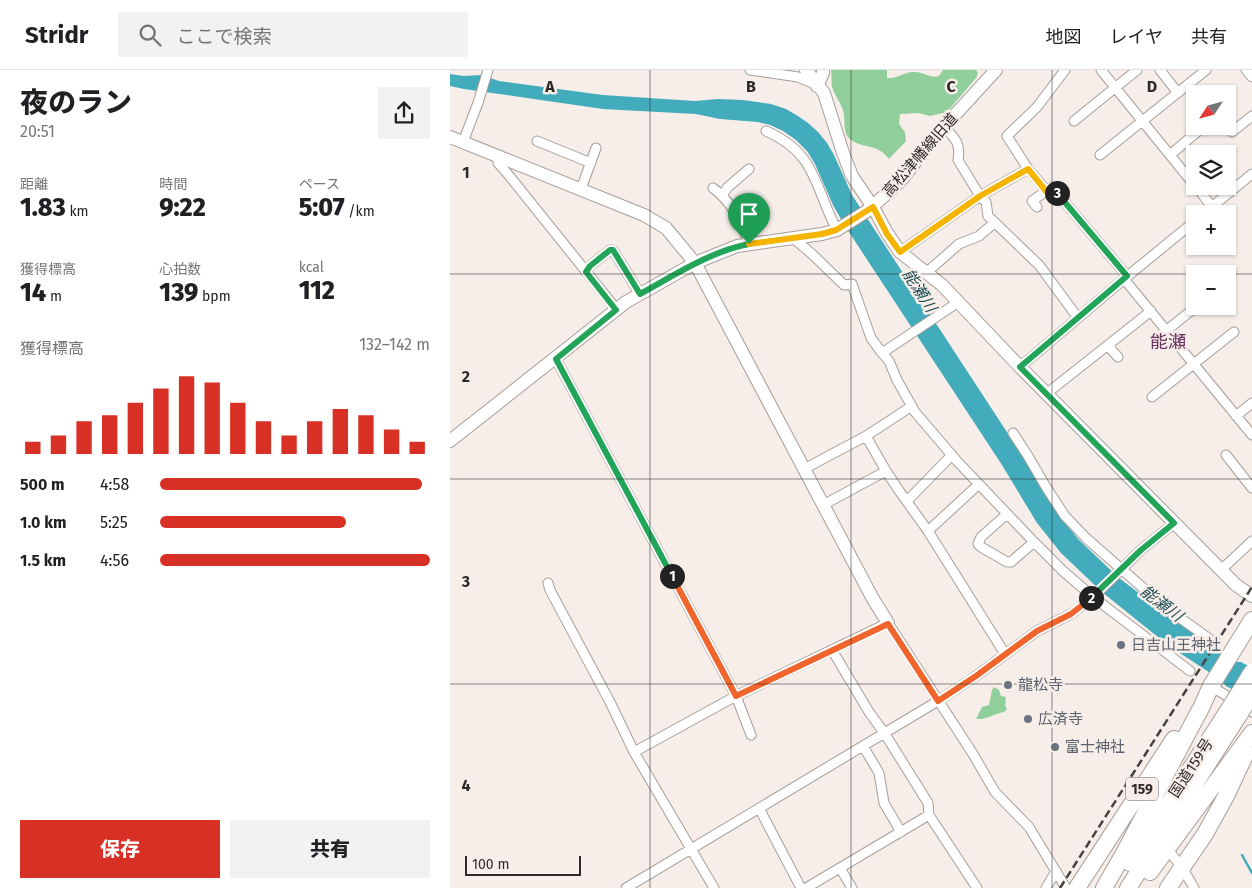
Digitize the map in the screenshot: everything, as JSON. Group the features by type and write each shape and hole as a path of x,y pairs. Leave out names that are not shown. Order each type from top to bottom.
{"highway":[{"name":"159","path":"1077,888 1126,826 1191,713 1211,686 1252,620"},
{"name":"国道159号","path":"1114,888 1242,710 1252,672"},
{"name":"159","path":"1104,888 1193,724 1211,686"},
{"name":"国道159号","path":"1128,888 1252,694"},
{"path":"1138,888 1252,733"},
{"path":"1168,888 1177,861 1205,834 1226,796 1252,740"}],"street":[{"path":"463,142 488,70"},
{"path":"750,70 798,76 817,86"},
{"path":"806,70 824,93 852,176 870,209 900,252 942,285 1046,394 1220,570 1236,585 1252,596"},
{"path":"817,86 824,73 823,70"},
{"name":"高松津幡線旧道","path":"450,441 626,302 695,263 737,246 822,234 839,229 870,209 904,177 944,126 996,70"},
{"path":"1046,191 1028,169 1007,136 1037,107 1065,70"},
{"path":"1101,70 1186,174"},
{"path":"1074,121 1137,70"},
{"path":"1160,70 1178,93"},
{"path":"1100,155 1206,70"},
{"path":"1246,70 1252,77"},
{"path":"1236,129 1252,116"},
{"path":"944,126 955,138 960,149 958,160 980,196 986,202 988,216 1039,265 1078,318"},
{"path":"766,131 790,144 804,159 839,229"},
{"path":"1170,154 1193,135"},
{"path":"450,137 644,215 666,228 695,263 873,599 973,754 994,792 1029,827 1066,888"},
{"path":"537,140 591,162"},
{"path":"581,189 596,148"},
{"path":"499,156 498,163 616,310"},
{"path":"722,195 728,187 749,169"},
{"path":"900,252 980,196 1028,169"},
{"path":"1214,205 1252,174"},
{"path":"1037,208 1032,201 1052,187 1252,435"},
{"path":"713,188 734,209 749,244"},
{"path":"1202,195 1210,205"},
{"path":"926,273 959,244 979,236 994,223"},
{"path":"1020,367 1186,227"},
{"path":"793,238 844,285 852,284 871,338 889,361 897,380 912,406 952,455 1063,571 1190,670"},
{"path":"586,272 590,266 610,250 613,250 640,294"},
{"path":"882,354 958,303"},
{"path":"1046,394 1151,311"},
{"path":"1167,330 1186,315"},
{"path":"1152,397 1234,332"},
{"path":"1108,346 1118,357"},
{"path":"556,359 736,696 751,735"},
{"path":"1236,416 1252,403"},
{"path":"804,469 866,436 912,406"},
{"path":"1013,433 1065,516 1086,538 1166,608 1212,640"},
{"path":"866,436 886,471 928,530 1005,654"},
{"path":"907,501 952,455"},
{"path":"1226,456 1252,488"},
{"path":"823,505 886,471"},
{"path":"928,530 979,484"},
{"path":"1007,514 981,537 978,544 1007,562 1011,562 1034,542"},
{"path":"626,888 885,734 976,676 1037,631 1071,614 1141,550 1174,523"},
{"path":"1220,570 1252,541"},
{"path":"548,583 634,752 714,888"},
{"path":"634,752 736,696 888,624"},
{"path":"832,650 869,712 928,802 929,815 977,888"},
{"path":"1211,686 1242,710"},
{"path":"863,746 879,772 884,803 901,832"},
{"path":"760,808 801,888"},
{"path":"806,888 929,815"},
{"path":"1177,861 1194,888"},
{"path":"840,868 852,888"},
{"path":"1046,888 1056,871"}],"green space":[{"path":"831,70 887,70 887,78 911,72 936,77 943,70 976,70 978,73 976,78 947,112 930,116 918,113 900,114 899,124 905,132 906,141 889,159 875,148 856,143 848,138 843,111 832,86"},
{"path":"994,687 999,690 1001,696 1006,697 1005,706 1007,709 1004,712 987,718 976,719 982,707 989,705"}],"water":[{"path":"450,74 464,76 482,75 499,81 603,95 695,101 718,99 743,100 771,104 786,109 808,123 827,143 852,195 1022,455 1056,511 1078,539 1119,578 1184,627 1235,662 1241,662 1252,668 1252,700 1226,686 1221,680 1169,646 1102,592 1061,553 1037,523 1002,465 845,226 833,205 815,164 807,151 796,140 783,131 758,122 720,119 696,114 603,109 464,89 450,86"}],"waterway":[{"path":"1242,855 1252,873"}],"railway":[{"path":"1060,888 1252,587"}],"place":[{"name":"日吉山王神社","path":"1121,645"},
{"name":"龍松寺","path":"1008,685"},
{"name":"広済寺","path":"1028,719"},
{"name":"富士神社","path":"1055,747"}],"district":[{"name":"能瀬","path":"1168,342"}],"route":[{"path":"1028,169 1046,191 1052,187 1127,276 1020,367 1174,523 1141,550 1092,597 1071,614 1037,631 976,676 938,701 888,624 736,696 556,359 616,310 586,272 590,266 610,250 613,250 640,294 695,263 737,246 749,244 822,234 836,230 873,207 887,234 900,252 980,196 1028,169"}],"water label":[{"name":"能瀬川","path":"920,290"},
{"name":"能瀬川","path":"1162,603"}]}
